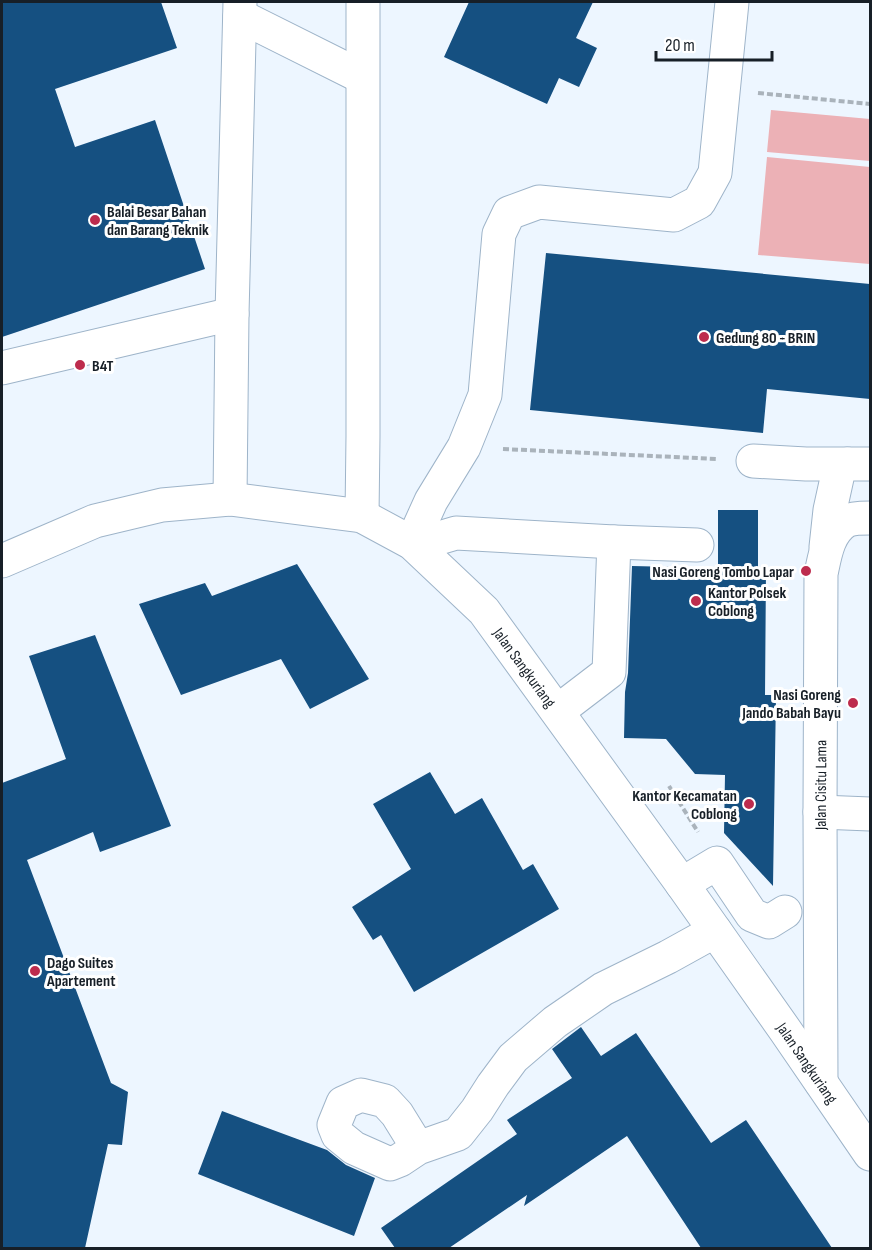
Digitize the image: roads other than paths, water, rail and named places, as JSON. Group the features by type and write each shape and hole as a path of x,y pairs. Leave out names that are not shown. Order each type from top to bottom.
{"street":[{"path":"362,516 363,2"},
{"path":"416,546 431,501 464,447 485,395 499,234 509,213 538,202 674,215 699,202 715,172 732,2"},
{"path":"230,499 240,9 362,77"},
{"path":"2,368 232,314"},
{"path":"753,461 859,464"},
{"path":"826,550 834,486 839,469 859,464"},
{"name":"Jalan Sangkuriang","path":"2,561 95,521 162,505 230,499 362,516 416,546 484,611 682,884 870,1154"},
{"name":"Jalan Cisitu Lama","path":"821,1082 819,812 821,574 826,550 834,532 848,520 870,518"},
{"path":"416,546 456,533 697,545"},
{"path":"558,711 609,672 614,542"},
{"path":"819,812 870,814"},
{"path":"682,884 717,863 752,915 769,922 785,912"},
{"path":"418,1148 458,1134 513,1058 555,1022 603,989 715,931"}],"place":[{"name":"Balai Besar Bahan dan Barang Teknik","path":"95,220"},
{"name":"Gedung 80 - BRIN","path":"704,337"},
{"name":"B4T","path":"80,365"},
{"name":"Nasi Goreng Tombo Lapar","path":"806,571"},
{"name":"Kantor Polsek Coblong","path":"696,601"},
{"name":"Nasi Goreng Jando Babah Bayu","path":"853,703"},
{"name":"Kantor Kecamatan Coblong","path":"749,804"},
{"name":"Dago Suites Apartement","path":"35,971"}]}
